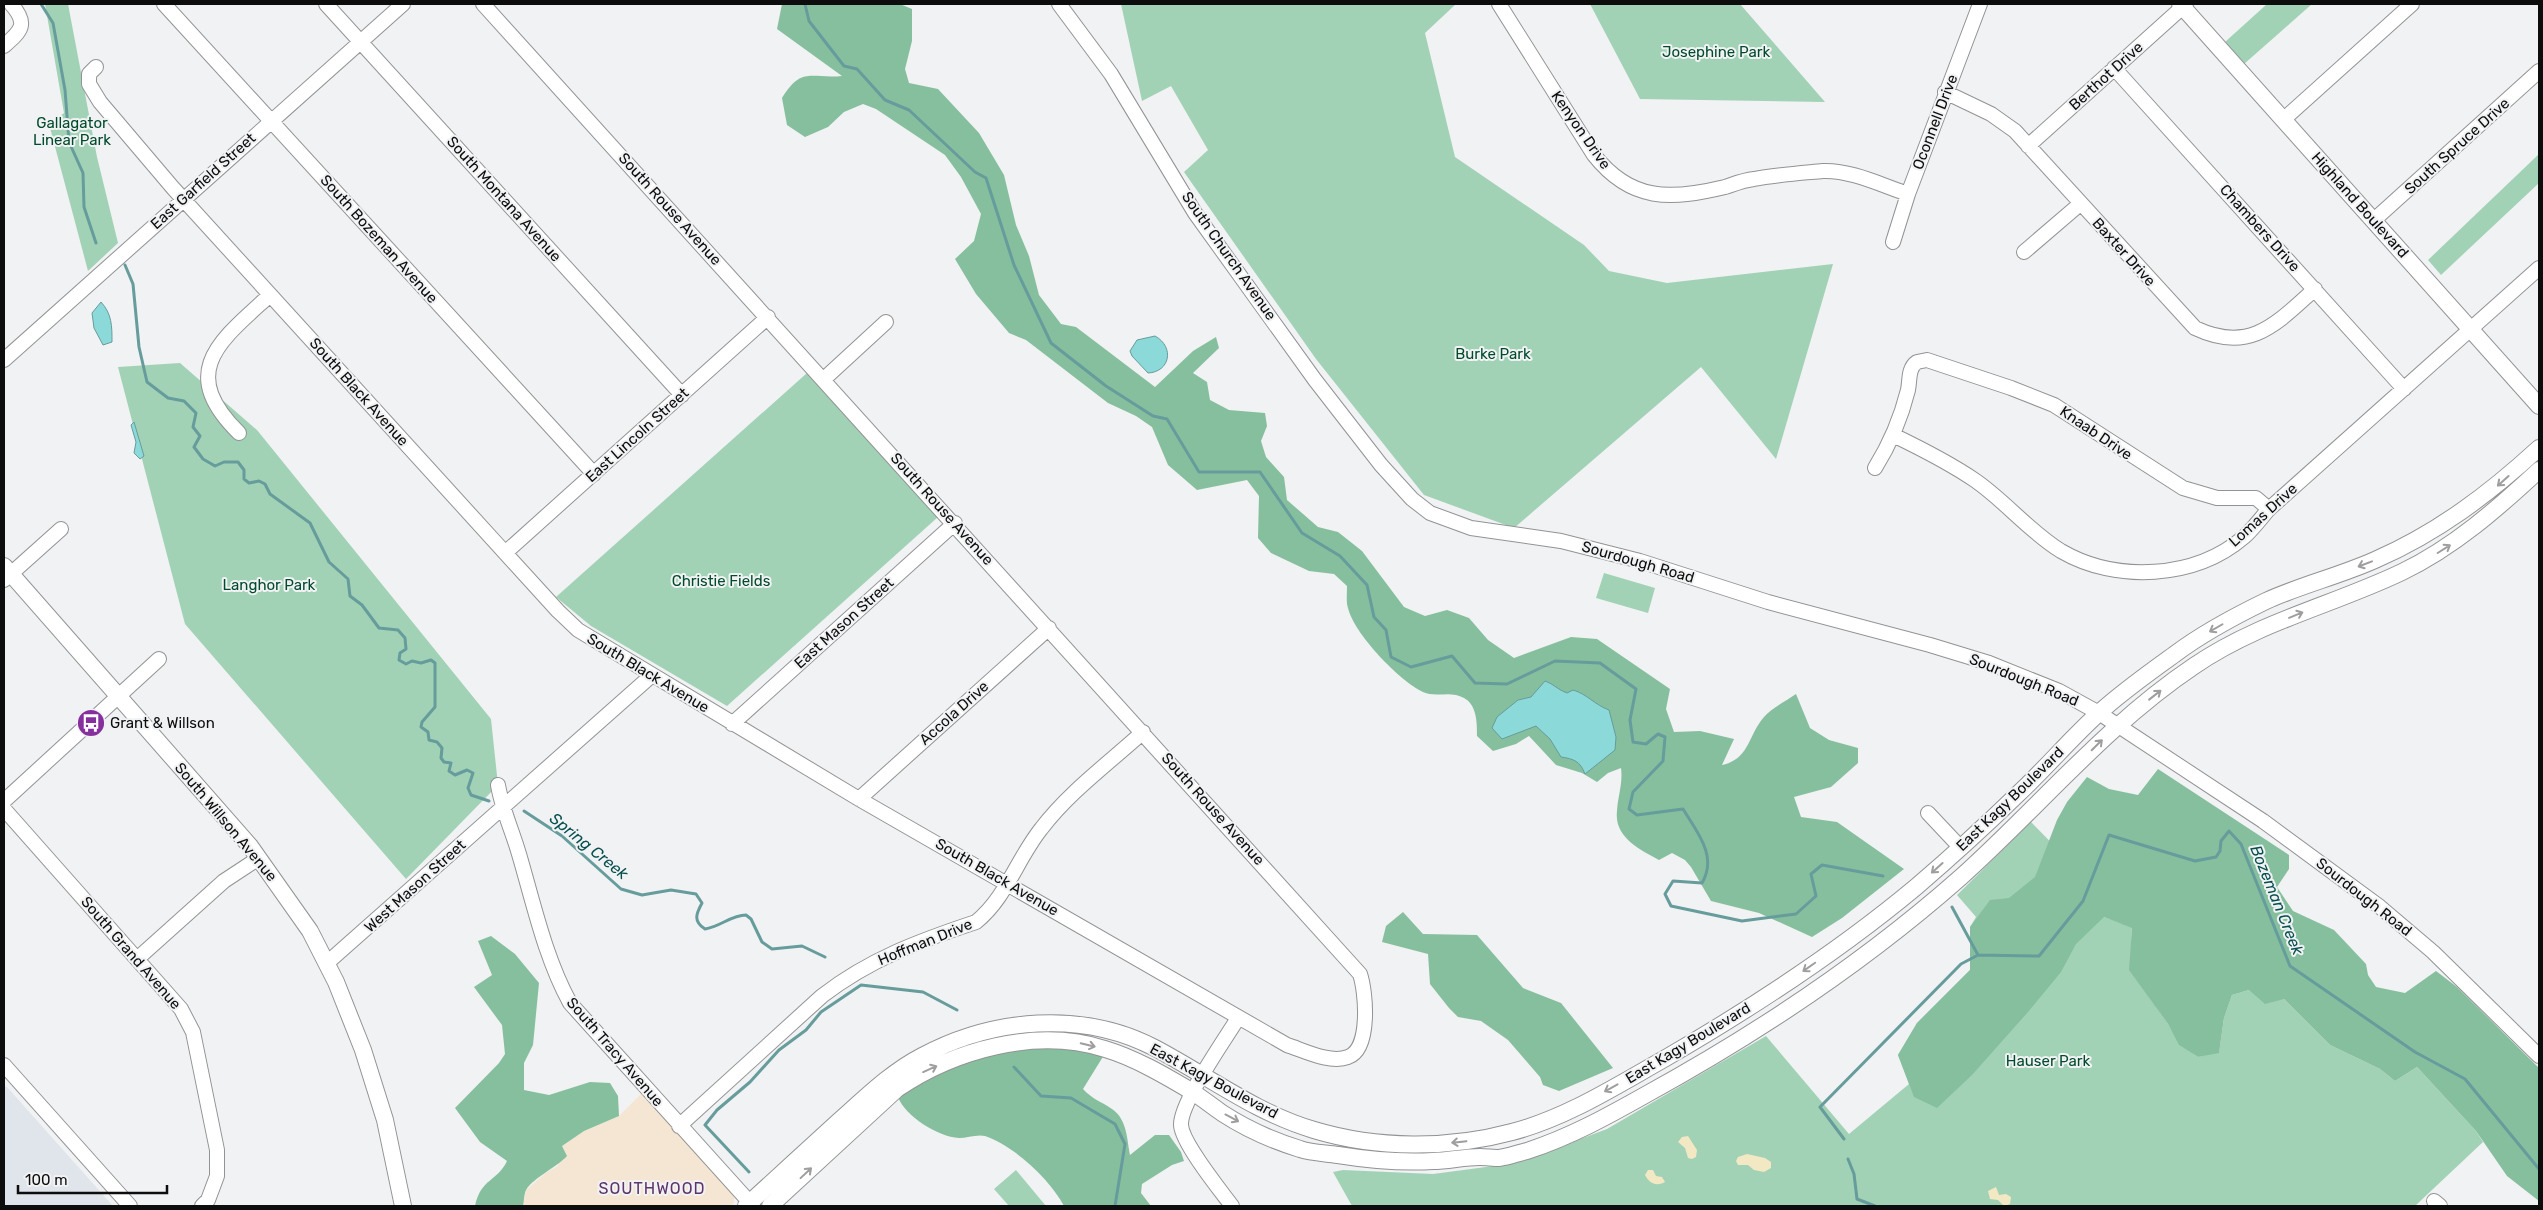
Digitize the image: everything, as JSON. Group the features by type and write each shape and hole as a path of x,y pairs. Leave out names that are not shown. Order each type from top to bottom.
{"main road":[{"name":"Highland Boulevard","path":"2183,5 2539,406"},
{"name":"East Kagy Boulevard","path":"750,1205 884,1081 915,1059 947,1043 976,1033 1014,1025 1054,1023 1099,1029 1128,1036 1152,1047 1241,1100 1314,1131 1358,1140 1434,1145 1471,1141 1513,1132 1550,1119 1586,1102 1696,1040 1778,988 1858,932 1917,886 2019,794 2099,713 2176,652 2214,628 2268,600 2374,560 2446,524 2499,485 2539,448"},
{"name":"East Kagy Boulevard","path":"770,1206 897,1089 920,1073 966,1053 1009,1044 1076,1042 1105,1049 1138,1062 1192,1092 1227,1116 1303,1150 1398,1162 1437,1161 1478,1156 1498,1158 1535,1148 1572,1134 1678,1077 1745,1037 1817,989 1892,933 1963,875 2117,725 2193,666 2258,629 2402,572 2432,556 2456,541 2505,502 2539,470"},
{"name":"South Willson Avenue","path":"6,574 119,698 259,858 291,901 327,963 363,1050 385,1120 403,1206"}],"street":[{"path":"4,46 19,32 22,26 21,19 11,4"},
{"name":"South Bozeman Avenue","path":"164,4 594,474"},
{"name":"South Montana Avenue","path":"326,4 682,394"},
{"name":"East Garfield Street","path":"4,360 403,4"},
{"name":"South Rouse Avenue","path":"483,4 824,378 1360,974 1365,996 1364,1030"},
{"name":"South Church Avenue","path":"1058,4 1112,74 1200,220 1356,434 1412,499"},
{"name":"Kenyon Drive","path":"1499,4 1594,155 1606,170 1633,188 1650,194 1682,196 1753,179 1824,171 1851,174 1908,194"},
{"name":"Oconnell Drive","path":"1893,242 1908,194 1945,92 1980,4"},
{"path":"2284,119 2412,4"},
{"name":"Berthot Drive","path":"2028,146 2183,5"},
{"name":"South Black Avenue","path":"96,67 89,74 89,84 100,102 183,199 505,553 578,630 651,676 859,799 1287,1045 1332,1058 1347,1057 1356,1050 1364,1030"},
{"name":"Chambers Drive","path":"2114,68 2404,388"},
{"name":"South Spruce Drive","path":"2374,220 2539,71"},
{"name":"Baxter Drive","path":"1945,92 2003,121 2028,146 2185,320 2208,334 2225,338 2253,336 2281,319 2315,289"},
{"path":"2024,252 2080,204"},
{"name":"Lomas Drive","path":"1893,435 1942,460 1976,481 2061,551 2085,562 2116,570 2144,572 2176,569 2210,558 2244,536 2270,509 2539,268"},
{"path":"238,433 215,406 208,385 210,360 224,337 270,295"},
{"name":"East Lincoln Street","path":"505,553 768,317"},
{"path":"824,378 886,322"},
{"name":"Knaab Drive","path":"1893,435 1905,402 1910,371 1921,360 1937,362 2054,404 2183,488 2217,498 2256,498 2270,509"},
{"path":"1875,468 1893,435"},
{"name":"Sourdough Road","path":"1412,499 1430,513 1471,528 1561,542 1617,554 1768,602 1930,645 1989,663 2059,691 2099,713 2263,821 2380,907 2433,952 2539,1056"},
{"name":"East Mason Street","path":"732,724 955,523"},
{"path":"6,574 61,529"},
{"name":"Accola Drive","path":"859,799 1049,628"},
{"path":"4,801 119,698 159,659"},
{"path":"502,808 651,676"},
{"name":"Hoffman Drive","path":"679,1126 822,996 842,981 897,950 976,922 996,902 1030,843 1048,820 1143,732"},
{"name":"South Tracy Avenue","path":"498,784 502,808 519,852 557,979 570,1004 750,1205"},
{"name":"West Mason Street","path":"327,963 502,808"},
{"name":"South Grand Avenue","path":"4,809 181,1009 193,1032 218,1162 214,1187 202,1206"},
{"path":"1928,813 1960,847"},
{"path":"137,959 224,881 259,858"},
{"path":"1232,1206 1190,1146 1181,1127 1183,1111 1192,1092 1238,1018"},
{"path":"4,1065 130,1206"}],"shaded area":[{"path":"6,1086 113,1206 4,1206 4,1088"},
{"path":"643,1092 734,1192 734,1203 730,1206 523,1206 526,1190 547,1172 558,1166 562,1146 584,1131 619,1116"}],"green space":[{"name":"Gallagator Linear Park","path":"45,4 68,4 97,157 118,243 88,271 49,124 64,113"},
{"path":"782,4 900,4 912,9 912,41 905,69 909,83 938,89 979,133 1004,175 1016,225 1029,256 1039,295 1061,324 1076,327 1155,387 1193,351 1216,337 1219,348 1193,373 1207,382 1210,400 1229,410 1265,413 1267,426 1261,441 1266,457 1284,477 1287,500 1318,527 1338,532 1362,551 1404,607 1425,616 1447,610 1469,618 1488,640 1514,658 1571,637 1597,639 1670,689 1666,709 1674,732 1700,731 1734,739 1722,765 1738,758 1748,746 1764,717 1796,694 1810,728 1829,740 1858,748 1858,763 1831,787 1794,797 1801,817 1837,822 1904,869 1842,918 1812,937 1759,913 1711,901 1685,860 1672,853 1659,860 1629,841 1619,828 1617,820 1621,768 1608,773 1597,782 1582,773 1556,765 1529,736 1516,744 1493,751 1477,736 1474,710 1468,701 1454,695 1428,694 1423,692 1402,678 1379,656 1352,619 1347,606 1347,586 1334,574 1309,571 1271,553 1258,538 1259,496 1247,480 1197,490 1168,465 1152,427 1136,416 1108,403 1026,340 1009,333 976,294 955,259 974,241 981,214 961,177 945,155 876,109 863,104 844,112 828,127 805,137 787,125 782,98 795,81 808,76 842,76 777,29"},
{"name":"Burke Park","path":"1121,4 1456,4 1425,33 1455,157 1584,245 1609,271 1667,283 1833,264 1776,459 1701,367 1514,528 1424,495 1316,359 1184,172 1208,150 1171,86 1142,101"},
{"name":"Josephine Park","path":"1590,4 1740,4 1825,102 1640,99"},
{"path":"2267,4 2312,4 2244,64 2225,42"},
{"path":"2539,154 2539,183 2441,275 2428,260"},
{"name":"Langhor Park","path":"180,363 257,430 491,719 498,785 406,879 185,624 118,367"},
{"name":"Christie Fields","path":"807,373 938,517 727,706 591,626 556,597"},
{"path":"1604,573 1655,588 1648,613 1596,598"},
{"path":"2158,769 2289,855 2289,869 2277,887 2293,911 2334,930 2366,964 2368,975 2376,987 2405,993 2436,971 2457,987 2539,1068 2539,1201 2507,1176 2476,1131 2417,1067 2395,1081 2380,1069 2330,1045 2284,999 2265,1004 2249,990 2232,995 2224,1018 2219,1053 2198,1057 2179,1045 2168,1024 2129,970 2132,928 2104,917 2076,944 2061,972 1972,1075 1937,1108 1914,1097 1898,1055 1917,1023 1970,970 1970,927 1990,900 2009,898 2035,877 2057,820 2067,802 2087,777 2109,789 2138,795"},
{"name":"Hauser Park","path":"2031,822 2076,868 2104,917 2132,927 2130,970 2168,1024 2180,1045 2198,1057 2219,1052 2224,1018 2232,995 2249,990 2284,999 2330,1045 2380,1069 2395,1081 2417,1067 2476,1131 2483,1142 2415,1206 1352,1206 1333,1172 1343,1170 1433,1174 1516,1163 1607,1129 1766,1036 1849,1134 1909,1084 1898,1055 1917,1023 1970,970 1970,927 1976,917 1957,895"},
{"path":"1403,912 1423,934 1477,935 1523,988 1561,1003 1613,1068 1559,1091 1543,1085 1540,1077 1508,1040 1481,1021 1458,1017 1449,1008 1430,984 1428,954 1382,942 1386,926"},
{"path":"491,936 515,954 539,983 533,1045 524,1063 524,1090 549,1095 590,1082 610,1083 618,1096 619,1116 584,1131 562,1146 567,1156 530,1185 525,1192 523,1206 475,1206 481,1190 499,1173 507,1161 480,1142 455,1108 499,1063 505,1054 502,1025 474,987 492,975 478,941"},
{"path":"1064,1047 1104,1055 1083,1089 1093,1098 1112,1109 1121,1118 1126,1130 1130,1155 1155,1135 1169,1135 1181,1152 1184,1161 1172,1165 1142,1184 1141,1193 1151,1206 1064,1206 1050,1185 1008,1147 985,1136 959,1138 932,1130 915,1118 898,1097 940,1068 1008,1049"},
{"path":"1016,1170 1046,1206 1009,1206 994,1189"}],"sand":[{"path":"1688,1136 1697,1150 1696,1157 1692,1159 1688,1158 1685,1148 1678,1142 1682,1137"},
{"path":"1747,1154 1765,1158 1771,1162 1771,1168 1764,1172 1754,1170 1748,1165 1738,1165 1736,1161 1738,1157"},
{"path":"1648,1170 1653,1170 1656,1176 1662,1177 1665,1182 1656,1184 1651,1182 1645,1175"},
{"path":"1996,1187 1999,1195 2006,1194 2011,1197 2010,1204 2004,1206 1998,1200 1990,1199 1988,1191"}],"water":[{"path":"101,302 111,320 112,331 112,342 103,345 94,328 92,313"},
{"path":"1155,336 1165,346 1167,358 1161,368 1155,372 1148,373 1132,356 1130,351 1137,340"},
{"path":"134,422 144,456 140,459 134,453 136,442 131,425"},
{"path":"1545,681 1567,693 1573,690 1578,692 1609,710 1616,737 1615,750 1585,774 1576,761 1561,757 1550,739 1536,726 1502,739 1492,728 1497,717 1518,700 1531,697"}],"waterway":[{"name":"Spring Creek","path":"41,4 53,23 65,90 69,142 83,173 84,207 96,243"},
{"name":"Bozeman Creek","path":"805,4 809,21 844,66 857,69 885,100 909,110 975,172 986,178 1014,265 1051,343 1106,386 1153,416 1167,419 1199,472 1260,472 1302,533 1340,556 1367,585 1374,617 1386,630 1391,657 1411,667 1452,656 1475,683 1507,684 1555,661 1600,663 1636,689 1630,720 1633,742 1646,744 1658,734 1665,737 1663,761 1633,792 1629,809 1637,815 1683,809 1704,844 1707,854 1708,863 1702,883 1673,881 1665,894 1671,906 1742,921 1796,914 1816,896 1811,874 1822,865 1883,876"},
{"name":"Spring Creek","path":"125,265 133,284 139,347 147,382 168,398 184,401 196,413 193,427 200,436 194,447 203,459 215,466 224,462 238,462 244,470 244,479 249,483 259,481 265,484 270,494 310,523 329,562 348,579 350,596 362,605 379,628 398,630 405,638 406,649 400,653 399,660 406,664 412,661 421,663 431,660 435,663 435,707 422,722 421,727 428,732 429,740 437,742 442,748 441,758 444,762 451,763 449,771 455,775 467,770 473,773 468,788 471,795 489,801"},
{"name":"Spring Creek","path":"524,811 562,836 621,889 642,895 671,890 696,894 702,903 697,914 697,920 705,929 735,917 746,915 751,919 762,942 772,949 802,946 825,957"},
{"name":"Bozeman Creek","path":"1844,1139 1820,1107 1961,964 1978,955 2039,956 2083,901 2109,835 2195,861 2216,857 2220,851 2221,841 2229,831 2241,844 2290,966 2415,1052 2465,1079 2539,1169"},
{"name":"Bozeman Creek","path":"1952,907 1978,955"},
{"path":"749,1172 705,1125 717,1110 750,1082 779,1050 806,1030 821,1012 861,985 923,992 957,1010"},
{"name":"Spring Creek","path":"1014,1067 1041,1096 1071,1098 1115,1124 1125,1144 1115,1206"},
{"path":"1848,1159 1854,1174 1857,1199 1875,1206"}],"place":[{"name":"Grant & Willson","path":"91,723"}],"district":[{"name":"SOUTHWOOD","path":"652,1188"}]}
